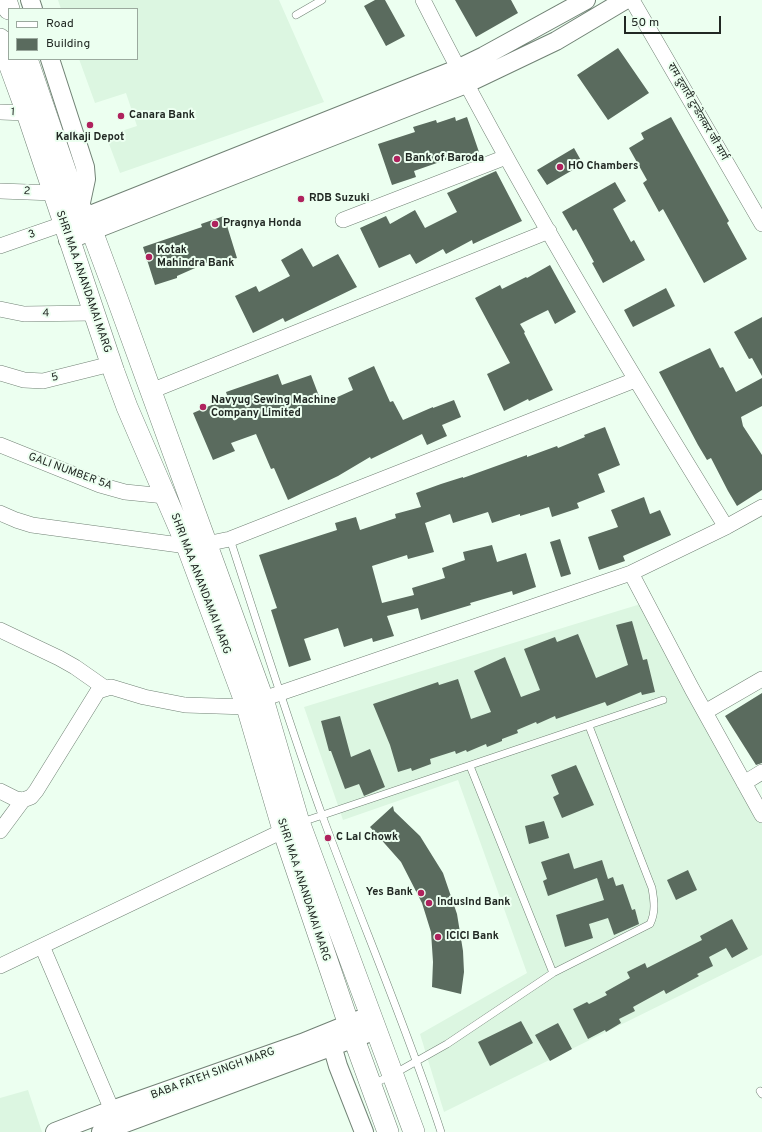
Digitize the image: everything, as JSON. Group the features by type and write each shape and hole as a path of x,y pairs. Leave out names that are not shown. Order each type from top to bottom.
{"main road":[{"name":"SHRI MAA ANANDAMAI MARG","path":"0,39 27,113 93,313 127,407 165,496 196,545"},
{"name":"SHRI MAA ANANDAMAI MARG","path":"27,60 73,193 85,218 117,298 151,391 196,545 263,699 291,827 351,1032 388,1132"},
{"name":"SHRI MAA ANANDAMAI MARG","path":"291,827 373,1023 414,1132"}],"street":[{"path":"423,0 457,69 549,232 635,380 726,527"},
{"path":"66,232 85,218 457,69 484,56 586,0"},
{"path":"85,218 466,84 556,41 625,0"},
{"name":"राम दुलारी टुन्डेलकर जी मार्ग","path":"632,0 762,224"},
{"path":"50,60 86,167 85,218"},
{"name":"1","path":"0,112 27,113"},
{"path":"343,220 506,157"},
{"name":"2","path":"0,191 54,194"},
{"name":"3","path":"0,246 66,232"},
{"path":"151,391 549,232"},
{"name":"4","path":"0,308 24,314 93,313"},
{"name":"5","path":"0,372 24,380 43,381 111,364"},
{"path":"0,513 16,520 32,524 196,545 230,539 635,380"},
{"name":"GALI NUMBER 5A","path":"0,445 100,485 126,492 165,496"},
{"path":"0,831 23,800 31,796 36,790 98,691 105,688 111,688 144,697 185,705 263,699 631,573 726,527 762,507"},
{"path":"631,573 762,815"},
{"path":"0,630 59,658 75,667 105,688"},
{"path":"705,712 762,679"},
{"path":"744,783 762,772"},
{"path":"0,791 16,799 23,800"},
{"path":"0,966 291,827"},
{"path":"42,946 112,1110"},
{"name":"BABA FATEH SINGH MARG","path":"101,1132 373,1023"},
{"path":"330,1040 338,1066 364,1132"},
{"name":"BABA FATEH SINGH MARG","path":"56,1132 112,1110 330,1040"}],"lane":[{"path":"296,15 322,0"},
{"path":"230,539 263,699 322,816 416,1061 440,1132"},
{"path":"291,827 663,700"},
{"path":"371,1085 447,1044 553,973 650,924 653,918 655,906 652,888 589,726"},
{"path":"470,766 553,973"}],"shaded area":[{"path":"58,0 279,0 324,102 120,173 106,136 137,126 126,93 95,103 79,60 138,60 138,8 61,8"},
{"path":"644,603 762,821 762,955 444,1112 420,1034 527,973 458,780 343,820 304,707"},
{"path":"28,1090 42,1132 0,1132 0,1098"}],"building":[{"path":"375,0 385,0 405,36 386,46 364,6"},
{"path":"455,0 511,0 518,13 476,37"},
{"path":"618,48 649,93 608,120 577,75"},
{"path":"455,117 456,121 467,117 479,152 455,160 454,157 414,171 416,177 392,185 378,144 415,132 413,127 436,120 437,123"},
{"path":"671,117 729,221 727,223 747,259 704,283 663,209 659,212 643,183 647,180 629,148 644,139 641,133"},
{"name":"HO Chambers","path":"574,148 583,164 547,185 537,170"},
{"path":"496,171 522,221 473,244 472,240 446,254 443,249 416,264 410,254 379,268 360,228 386,216 390,224 415,210 425,228 457,212 447,193"},
{"path":"615,182 626,201 613,209 631,242 634,240 645,260 603,283 592,263 594,262 576,229 573,231 562,212"},
{"path":"224,216 237,258 214,265 213,260 177,276 177,278 155,285 143,247 202,227 201,224"},
{"path":"302,248 313,267 338,254 357,287 285,322 283,318 253,333 235,296 256,286 259,292 290,276 281,260"},
{"path":"550,265 576,312 555,324 548,310 520,324 553,390 529,401 528,399 504,411 487,374 510,363 475,298 500,285 502,289 526,277 527,278"},
{"path":"666,288 675,306 633,327 624,310"},
{"path":"762,317 762,376 752,358 749,359 734,332"},
{"path":"710,348 720,368 723,367 736,392 762,378 762,406 741,417 743,426 762,455 762,490 737,506 711,458 707,460 698,445 659,372"},
{"path":"374,366 390,402 393,401 403,420 454,400 461,417 442,425 447,436 427,445 422,434 371,459 370,457 338,476 288,500 274,468 271,469 256,434 231,443 235,451 213,460 193,413 228,398 226,392 278,374 282,385 311,375 322,404 353,390 348,378"},
{"path":"605,427 620,465 598,474 605,492 577,503 579,508 552,517 549,507 492,523 488,512 453,523 450,514 425,523 434,552 408,559 407,555 372,566 382,603 414,595 412,588 445,578 442,568 465,560 463,552 492,545 497,562 526,553 536,587 513,595 512,591 470,603 471,605 421,620 418,608 387,616 394,636 373,642 372,638 344,647 338,628 304,639 311,660 289,667 271,610 277,608 259,555 337,530 335,523 356,517 360,530 396,518 395,514 421,507 416,493 527,455 527,457 557,446 558,448 585,437 584,435"},
{"path":"644,497 650,514 660,510 671,535 623,556 625,561 599,570 588,537 618,527 611,510"},
{"path":"560,539 571,574 561,577 550,542"},
{"path":"632,621 643,660 647,659 655,692 642,695 641,692 607,706 605,702 556,719 555,716 537,724 536,722 517,730 518,733 487,747 486,744 467,752 466,750 456,754 455,751 430,759 431,764 412,771 411,768 398,772 390,745 373,704 438,682 439,685 458,679 471,719 491,712 474,671 505,657 521,697 540,690 524,649 555,637 557,642 578,634 596,678 628,665 616,625"},
{"path":"762,693 762,763 756,765 725,716"},
{"path":"340,716 351,757 370,749 385,787 364,796 359,784 345,789 331,751 329,751 321,721"},
{"path":"576,765 594,805 562,818 553,797 559,794 551,775"},
{"path":"393,806 394,811 420,836 443,873 457,914 463,951 464,972 461,994 432,987 433,962 431,932 422,903 401,862 370,827"},
{"path":"544,821 549,838 529,844 525,826"},
{"path":"569,853 574,869 602,860 608,879 613,877 616,886 623,884 632,910 635,909 639,924 614,935 608,918 589,924 593,938 565,947 556,915 604,900 597,878 548,896 543,881 547,879 541,862"},
{"path":"688,870 697,890 676,900 667,880"},
{"path":"732,919 748,949 732,958 726,948 709,957 713,966 697,974 699,976 666,994 664,990 633,1007 635,1011 619,1019 621,1023 606,1032 605,1030 588,1039 573,1009 587,1002 589,1004 607,995 605,992 630,978 627,972 645,963 647,968 702,940 700,936"},
{"path":"521,1021 533,1043 490,1066 478,1042"},
{"path":"558,1023 572,1049 550,1061 535,1035"}],"place":[{"name":"Canara Bank","path":"121,116"},
{"name":"Kalkaji Depot","path":"90,125"},
{"name":"Bank of Baroda","path":"397,159"},
{"name":"HO Chambers","path":"560,167"},
{"name":"RDB Suzuki","path":"301,199"},
{"name":"Pragnya Honda","path":"215,224"},
{"name":"Kotak Mahindra Bank","path":"149,257"},
{"name":"Navyug Sewing Machine Company Limited","path":"203,407"},
{"name":"C Lal Chowk","path":"328,838"},
{"name":"Yes Bank","path":"421,893"},
{"name":"IndusInd Bank","path":"429,903"},
{"name":"ICICI Bank","path":"438,937"}]}
